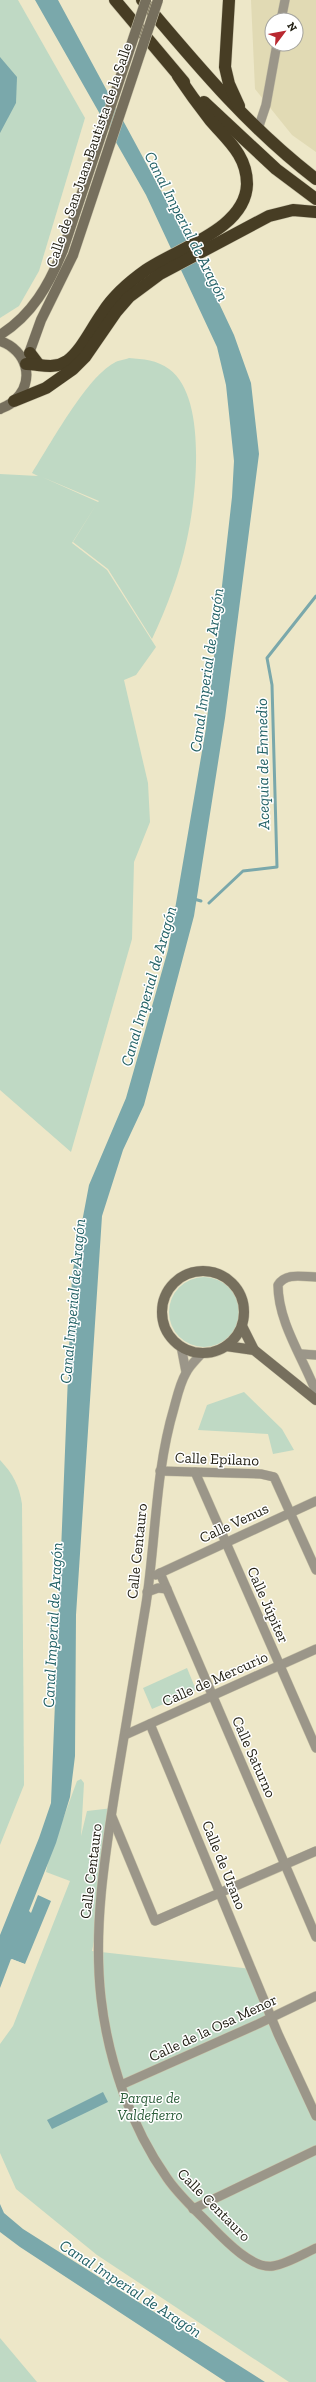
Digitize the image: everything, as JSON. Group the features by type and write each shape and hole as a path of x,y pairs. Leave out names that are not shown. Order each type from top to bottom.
{"highway":[{"path":"115,0 178,76 244,161 247,184 243,203 236,214 217,236"},
{"path":"142,0 213,84 258,129 316,179"},
{"path":"229,0 225,67 229,84 246,117"},
{"path":"178,76 236,134 276,169 316,199"},
{"path":"27,360 39,365 54,366 70,359 103,311 134,286 154,265 217,236 281,212 293,210 316,212"},
{"path":"14,401 46,388 73,370 85,357 134,286"}],"main road":[{"name":"Calle de San Juan Bautista de la Salle","path":"0,335 20,321 39,298 63,250 146,0"},
{"name":"Calle de San Juan Bautista de la Salle","path":"14,401 25,385 27,360 41,320 74,255 158,0"},
{"path":"0,341 15,349 27,360"},
{"path":"0,409 14,401"},
{"path":"200,1271 212,1272 224,1276 233,1283 243,1304 242,1326 236,1337 226,1346 215,1351 202,1353 180,1346 171,1337 165,1326 163,1308 168,1290 177,1280 187,1274 200,1271"},
{"path":"242,1326 254,1350 316,1400"},
{"path":"226,1346 254,1350"}],"street":[{"path":"283,12 285,0"},
{"path":"258,129 266,105 276,52"},
{"path":"316,1277 290,1276 278,1285 284,1315 316,1392"},
{"path":"180,1346 186,1372"},
{"name":"Calle Centauro","path":"202,1353 186,1372 169,1425 160,1471 147,1592 111,1815 100,1896 98,1953 104,2019 121,2085 141,2135 162,2170 193,2208 226,2241 264,2266 277,2266 316,2248"},
{"path":"300,1354 316,1355"},
{"name":"Calle Epilano","path":"160,1471 261,1474 274,1477 291,1512"},
{"name":"Calle Júpiter","path":"195,1472 316,1748"},
{"name":"Calle Venus","path":"148,1580 162,1571 316,1501"},
{"path":"291,1512 316,1570"},
{"path":"150,1562 162,1571"},
{"name":"Calle Saturno","path":"162,1571 167,1589 212,1696 316,1937"},
{"path":"147,1592 158,1588 167,1589"},
{"name":"Calle de Mercurio","path":"124,1735 316,1649"},
{"name":"Calle de Urano","path":"150,1724 272,2017 316,2116"},
{"path":"111,1815 155,1921 316,1851"},
{"path":"108,1838 124,1847"},
{"name":"Calle de la Osa Menor","path":"121,2085 316,1996"},
{"path":"193,2208 316,2150"}],"shaded area":[{"path":"251,0 316,0 316,152 292,135 255,89"}],"green space":[{"path":"0,0 18,0 85,118 39,271 19,306 0,318"},
{"path":"129,358 160,364 169,369 181,383 190,402 194,424 196,475 190,521 181,564 163,615 152,639 108,569 73,542 96,505 72,543 107,570 156,647 136,675 124,680 148,783 150,822 134,862 132,939 71,1152 0,1090 0,474 38,476 32,473 80,397 103,371 116,362","holes":["42,477 99,501 98,502"]},
{"path":"204,1277 223,1283 233,1293 239,1312 233,1331 223,1341 204,1347 185,1341 175,1331 169,1312 175,1293 185,1283"},
{"path":"244,1392 282,1429 294,1450 273,1454 268,1434 198,1430 207,1405"},
{"path":"0,1460 15,1480 22,1504 24,1785 0,1845"},
{"path":"187,1668 196,1690 152,1709 143,1688"},
{"name":"Parque de Valdefierro","path":"81,1779 84,1783 81,1836 87,1811 113,1808 98,1922 92,1951 252,1969 316,2118 316,2382 289,2382 97,2255 16,2189 0,2153 0,2044 13,2026 70,1881 46,1872 49,1857 77,1781"},
{"path":"0,2338 37,2382 0,2382"}],"water":[{"name":"Canal Imperial de Aragón","path":"35,0 58,0 201,265 234,335 251,383 259,454 225,718 194,916 144,1105 123,1150 102,1216 76,1615 75,1756 70,1797 56,1843 29,1911 31,1913 38,1895 51,1901 25,1964 11,1959 0,1988 0,1935 39,1838 51,1803 72,1275 89,1185 126,1098 168,950 206,728 232,497 234,461 226,385 217,347 146,195"},
{"path":"0,57 17,77 16,103 0,133"},
{"path":"103,2092 108,2102 52,2129 47,2120"},
{"name":"Canal Imperial de Aragón","path":"0,2204 4,2213 23,2229 265,2382 226,2382 20,2247 0,2232"}],"pier":[{"path":"12,1959 27,1965 13,1962 0,1990"}],"waterway":[{"name":"Acequia de Enmedio","path":"209,903 243,871 277,867 272,685 267,658 316,596"},
{"name":"Acequia de Enmedio","path":"194,899 201,901"}]}
